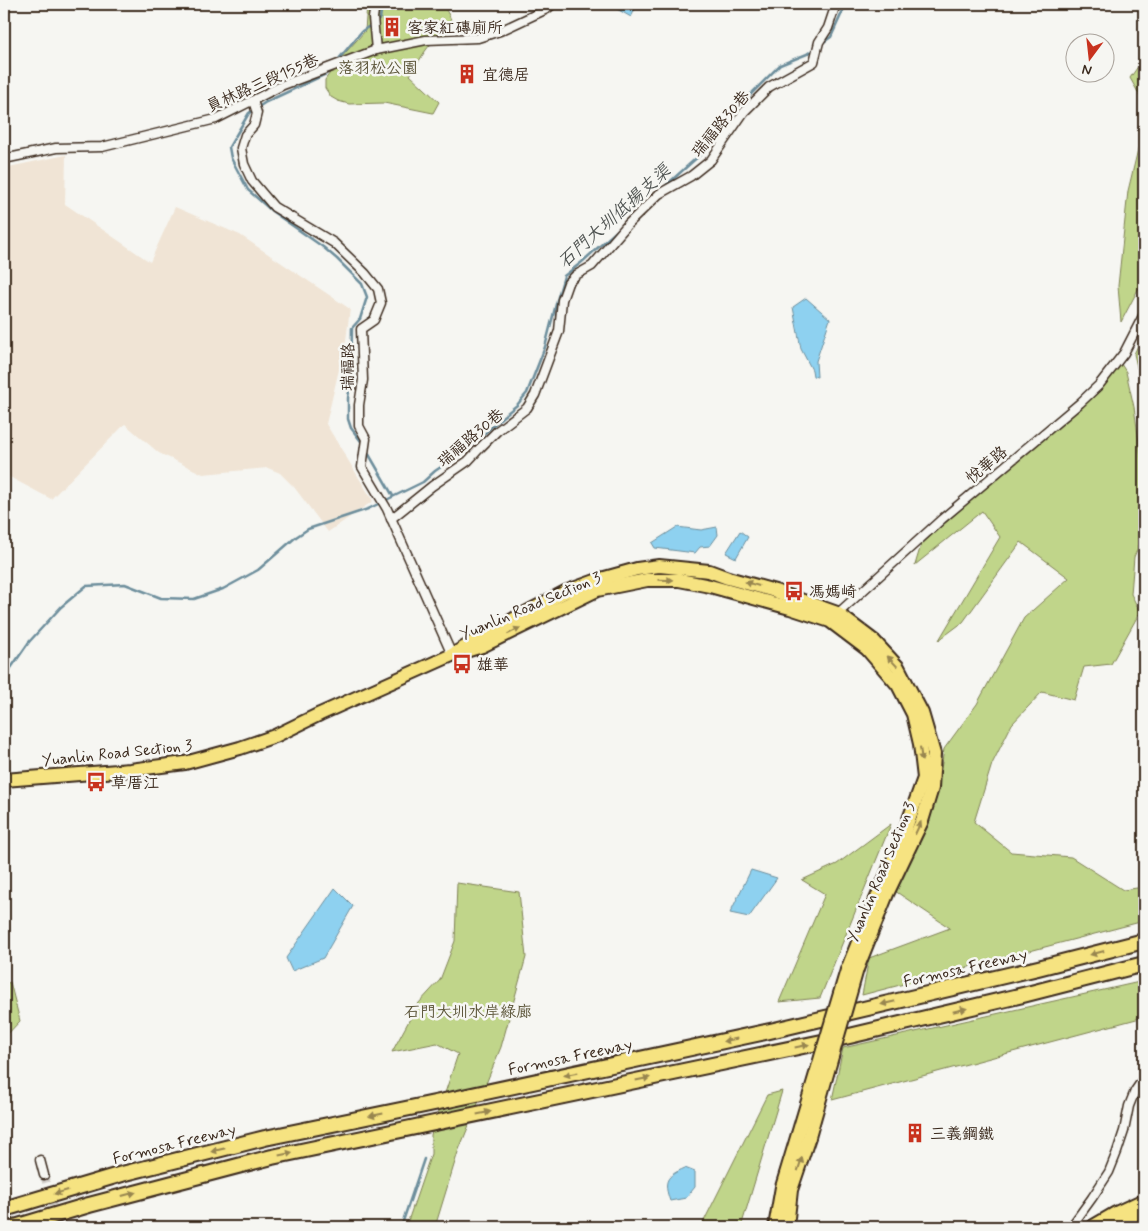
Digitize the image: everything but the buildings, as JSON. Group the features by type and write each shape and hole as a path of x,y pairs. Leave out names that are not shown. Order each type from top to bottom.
{"highway":[{"name":"Formosa Freeway","path":"4,1209 122,1174 255,1140 770,1031 1038,968 1144,940"},
{"path":"15,1227 89,1204 272,1157 841,1038 1144,964"}],"main road":[{"name":"Yuanlin Road Section 3","path":"4,780 130,770 185,763 240,748 275,736 452,654 565,592 637,569 659,566 709,571 775,591 834,617 874,641 898,667 922,712 934,754 932,788 922,821 852,970 786,1188"},
{"path":"775,1227 786,1188"},
{"path":"786,1188 787,1227"},
{"path":"1092,1227 1144,1200"},
{"path":"1108,1227 1144,1211"}],"street":[{"path":"375,4 373,18 376,50"},
{"name":"員林路三段155巷","path":"4,160 56,148 102,147 216,119 255,106 283,85 376,50 426,40 478,38 500,31 547,9 553,4"},
{"name":"瑞福路30巷","path":"391,519 432,486 468,461 497,431 527,408 535,395 558,331 562,300 568,283 576,275 592,266 628,224 660,194 691,176 711,160 744,112 769,87 814,62 819,42 828,28 836,4"},
{"name":"瑞福路","path":"255,106 254,125 245,135 241,148 244,164 252,181 274,206 334,243 365,273 378,289 381,303 374,320 361,329 364,380 359,405 359,426 366,439 362,467 391,519 452,654"},
{"name":"悅華路","path":"834,617 942,519 1099,385 1124,352 1144,314"},
{"path":"1071,1227 1109,1172 1118,1152 1129,1106 1135,1091 1144,1078"},
{"path":"40,1160 44,1175"}],"shaded area":[{"path":"66,155 65,204 150,262 175,207 240,235 350,309 346,340 326,424 373,501 328,532 294,487 280,473 268,468 203,474 159,453 125,424 51,499 4,474 4,168"}],"green space":[{"name":"落羽松公園","path":"367,4 442,4 447,12 451,20 451,27 428,47 410,75 439,102 433,113 384,103 349,104 331,97 325,88 325,80 338,61 365,31"},
{"path":"1144,58 1144,103 1130,78"},
{"path":"1144,124 1144,278 1121,322 1118,286 1128,191"},
{"path":"1144,333 1144,397 1134,354"},
{"path":"1121,364 1126,372 1134,407 1143,470 1143,536 1134,557 1131,594 1140,612 1111,664 1084,667 1074,700 1042,692 1012,724 992,764 974,822 1011,852 1071,857 1123,890 1144,887 1144,921 862,995 869,958 950,928 892,889 940,776 944,749 977,704 1024,618 1069,578 1021,542 963,622 939,640 1000,537 982,511 915,565 921,545"},
{"path":"891,824 820,998 779,1002 825,894 802,880 837,864"},
{"name":"石門大圳水岸綠廊","path":"457,883 519,892 526,957 501,1047 458,1152 435,1227 406,1227 431,1154 431,1135 458,1054 437,1043 392,1052 418,1004 440,980 455,941"},
{"path":"1144,981 1144,1017 832,1100 843,1048"},
{"path":"10,982 20,1021 4,1038 4,985"},
{"path":"782,1091 741,1227 701,1227 767,1095"}],"water":[{"path":"608,4 638,4 631,17"},
{"path":"806,298 830,319 816,361 817,377 813,376 812,370 801,349 793,307"},
{"path":"677,527 701,530 717,527 718,535 710,546 700,547 695,553 655,548 652,543"},
{"path":"740,531 748,537 736,558 726,553"},
{"path":"751,870 777,878 749,917 730,913"},
{"path":"335,888 353,906 323,958 292,971 286,958"},
{"path":"685,1168 695,1172 695,1187 686,1198 670,1201 667,1189 668,1180"}],"waterway":[{"path":"337,61 362,31 380,19 382,4"},
{"name":"石門大圳低揚支渠","path":"821,44 831,37 846,4"},
{"name":"石門大圳低揚支渠","path":"663,188 711,145 736,109 780,65 807,54 815,48"},
{"path":"329,71 266,102 249,113 229,147 231,158 248,190 273,212 323,247 362,284 367,297 360,319 352,328 348,419 351,428 363,444"},
{"name":"石門大圳低揚支渠","path":"4,678 29,642 61,607 86,586 125,584 161,598 194,599 223,589 258,570 308,529 368,509 423,482 435,471 466,450 517,405 527,393 545,347 564,276 622,226"},
{"path":"367,451 393,496"},
{"path":"401,1227 424,1159"}],"tunnel":[{"path":"44,1175 59,1227"}],"place":[{"name":"客家紅磚廁所","path":"392,27"},
{"name":"宜德居","path":"467,74"},
{"name":"馮媽崎","path":"794,591"},
{"name":"雄華","path":"462,664"},
{"name":"草厝江","path":"96,782"},
{"name":"三義鋼鐵","path":"915,1133"}]}
